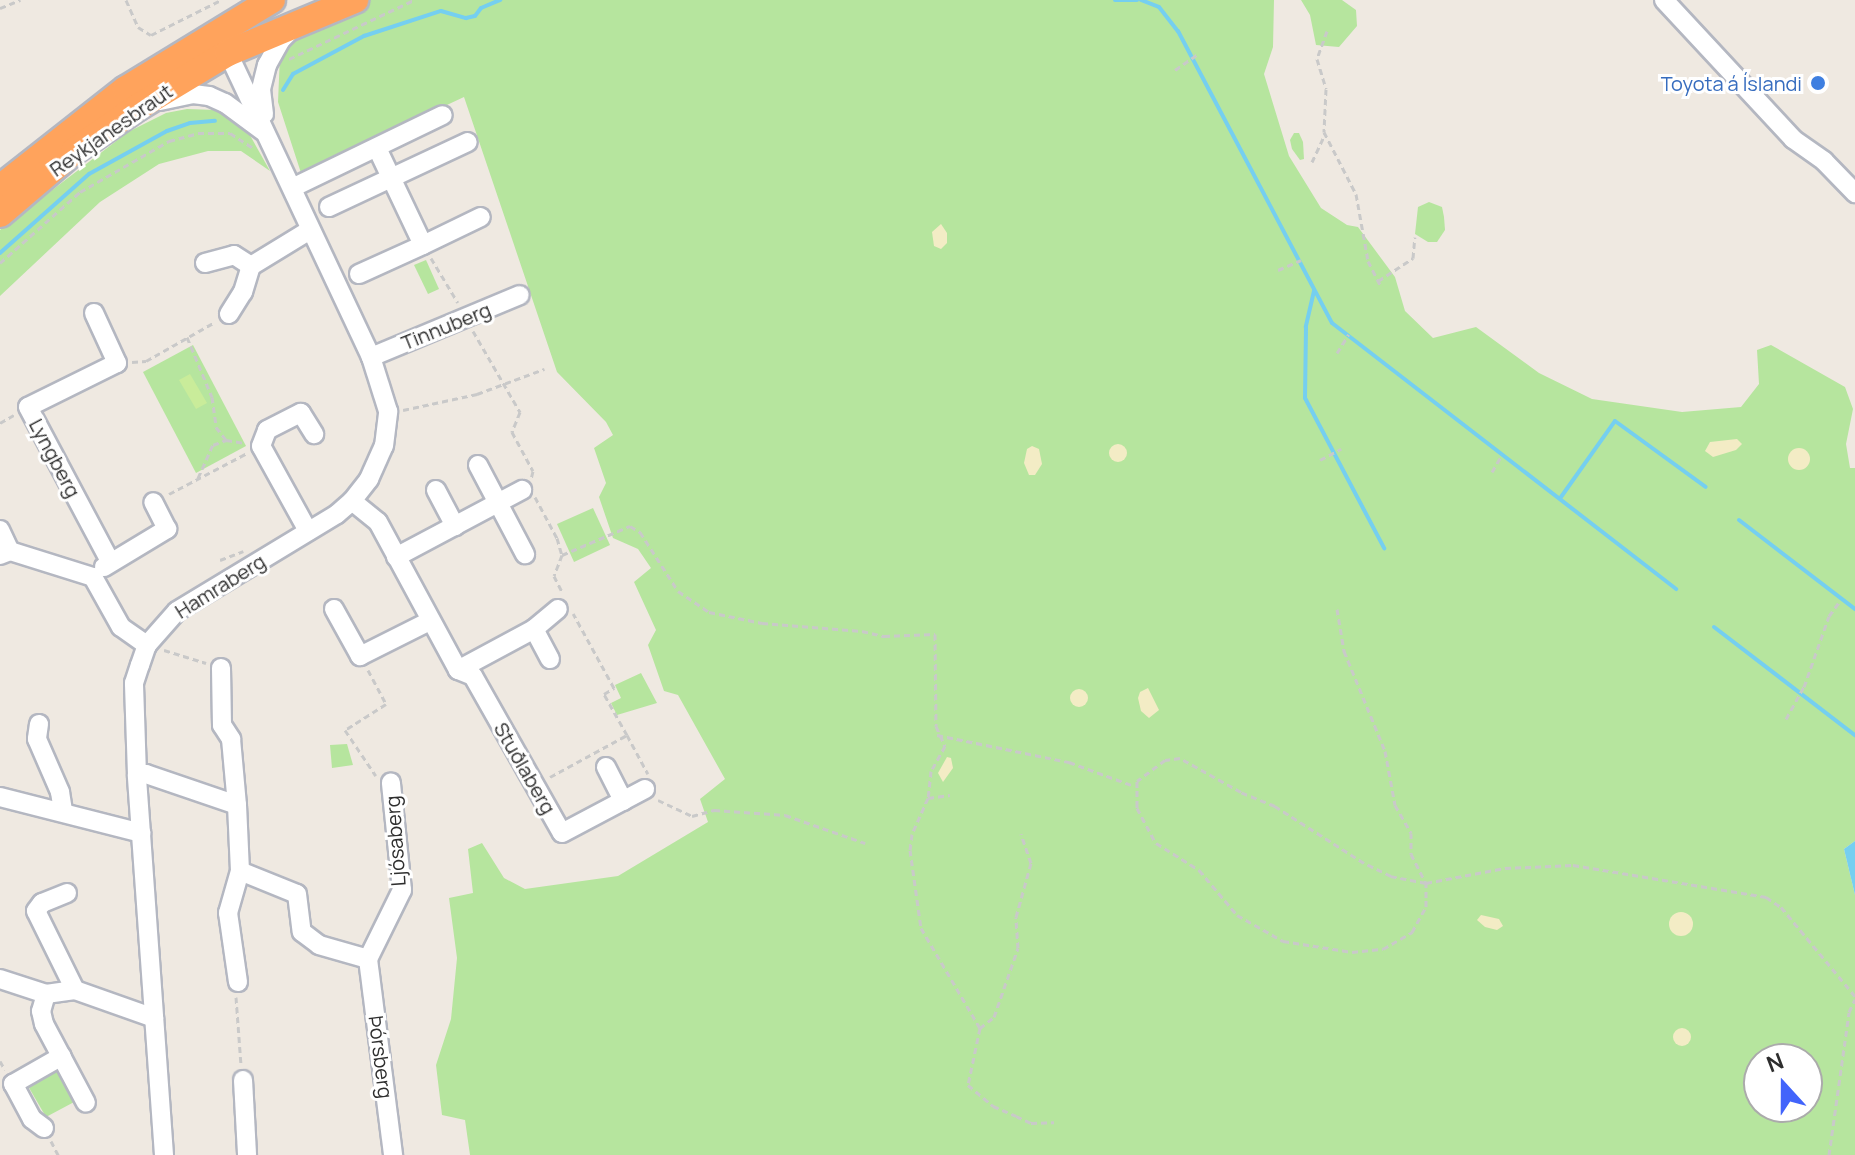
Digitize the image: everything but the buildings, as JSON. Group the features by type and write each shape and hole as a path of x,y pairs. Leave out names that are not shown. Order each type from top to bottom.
{"highway":[{"name":"Reykjanesbraut","path":"0,214 74,151 138,107 272,0"},
{"name":"Reykjanesbraut","path":"0,188 126,89 223,42 296,25 355,0"}],"street":[{"path":"1664,0 1793,139 1824,161 1855,193"},
{"path":"263,140 261,89 267,65 281,40 296,25"},
{"path":"223,42 263,140"},
{"path":"138,107 177,96 209,96 225,103 263,140"},
{"path":"294,187 443,115"},
{"name":"Hamraberg","path":"170,1154 154,1018 137,775 134,683 147,645 177,611 352,501 369,479 384,446 388,411 371,357 310,230 294,187 263,140"},
{"path":"329,207 468,142"},
{"path":"377,148 423,245"},
{"path":"359,274 481,217"},
{"path":"229,314 243,292 251,266 310,230"},
{"path":"205,263 234,255 251,266"},
{"name":"Tinnuberg","path":"371,357 520,295"},
{"path":"94,313 117,363"},
{"name":"Lyngberg","path":"110,561 28,407 117,363"},
{"path":"308,531 261,446 267,430 301,413 314,434"},
{"path":"478,465 525,554"},
{"path":"436,490 455,526"},
{"path":"396,557 522,490"},
{"name":"Stuðlaberg","path":"352,501 378,522 458,670 473,676 562,833 649,786"},
{"path":"93,577 110,561 167,529 153,502"},
{"path":"0,530 5,553 93,577 121,627 147,645"},
{"path":"334,609 360,656 430,621"},
{"path":"458,670 534,629 558,609"},
{"path":"534,629 550,659"},
{"path":"221,668 222,725 231,739 237,805 240,871 228,913 238,982"},
{"path":"39,724 37,739 60,792 63,811"},
{"path":"606,767 623,801"},
{"path":"137,775 146,774 237,805"},
{"name":"Ljósaberg","path":"368,959 402,890 391,783"},
{"path":"0,797 141,833"},
{"path":"240,871 297,894 302,932 319,945 368,959"},
{"path":"67,893 42,903 36,911 75,990"},
{"name":"Þórsberg","path":"368,959 393,1155"},
{"path":"0,979 46,994 75,990 154,1018"},
{"path":"46,994 41,1011 44,1024 86,1103"},
{"path":"44,1128 32,1119 13,1084 62,1056"},
{"path":"243,1080 247,1155"}],"path":[{"path":"0,8 20,0"},
{"path":"126,0 138,27 151,35 221,0"},
{"path":"286,61 414,0"},
{"path":"1312,162 1325,134 1326,89 1317,59 1327,31"},
{"path":"1175,70 1198,54"},
{"path":"0,263 80,192 169,141 185,134 230,133 252,148 263,140"},
{"path":"1325,134 1356,194 1368,261 1381,287"},
{"path":"1377,281 1413,258 1415,237"},
{"path":"423,245 520,412 512,432 533,471 529,486 557,538 562,555 554,576 614,688 604,694 627,735 654,798 692,816 714,810 785,815 865,843"},
{"path":"1278,270 1301,260"},
{"path":"117,363 146,361 229,314"},
{"path":"1337,353 1349,334"},
{"path":"187,337 212,397 216,427 226,440"},
{"path":"388,411 421,408 503,386 544,369"},
{"path":"198,478 213,445 226,440 261,446"},
{"path":"153,502 261,446"},
{"path":"1320,460 1341,449"},
{"path":"1492,472 1502,455"},
{"path":"562,555 630,526 640,532 678,591 709,612 762,623 862,631 884,636 935,634 937,735 945,746 931,771 928,798 912,834 910,850 921,928 980,1028"},
{"path":"1786,719 1804,687 1829,616 1839,602"},
{"path":"1337,609 1344,651 1385,751 1395,805 1411,833 1411,854 1426,883 1426,907 1412,932 1399,943 1383,949 1352,952 1283,941 1237,915 1199,870 1156,843 1137,808 1136,787 1144,774 1165,760 1180,758 1241,792 1275,806 1364,863 1391,876 1426,883 1505,868 1573,865 1766,897 1781,907 1855,997 1849,1012 1829,1155"},
{"path":"147,645 221,668"},
{"path":"360,656 386,704 345,730 372,774 391,783"},
{"path":"556,789 550,776 627,735"},
{"path":"937,735 1069,762 1136,787"},
{"path":"928,798 950,795"},
{"path":"1021,834 1031,863 1016,917 1018,948 1004,997 994,1017 980,1028 968,1085 1004,1111 1031,1123 1054,1122"},
{"path":"238,982 235,991 243,1080"}],"green space":[{"path":"368,0 1274,0 1273,47 1264,74 1289,156 1321,208 1347,225 1358,227 1395,277 1405,311 1433,338 1476,327 1539,373 1592,399 1682,412 1741,407 1759,384 1757,350 1771,345 1845,387 1853,409 1846,444 1850,468 1855,468 1855,841 1844,849 1855,895 1855,1155 470,1155 465,1120 442,1115 436,1065 451,1019 457,958 449,898 473,893 468,849 482,843 504,878 525,889 618,876 708,822 700,799 725,779 678,695 664,691 648,645 656,630 634,582 651,568 638,549 613,538 599,497 606,483 594,448 613,435 606,422 557,372 464,97 301,173 278,102 280,55 286,45 319,21"},
{"path":"1301,0 1342,0 1356,10 1357,26 1339,47 1316,45 1310,15"},
{"path":"187,109 216,110 242,121 270,171 241,151 208,151 159,164 100,202 0,296 0,230 128,132 166,113"},
{"path":"1294,133 1299,133 1303,142 1304,159 1300,160 1292,149 1290,140"},
{"path":"1429,202 1442,207 1444,217 1445,230 1437,242 1428,242 1415,234 1418,207"},
{"path":"426,260 439,289 428,294 414,265"},
{"path":"193,345 246,446 196,473 143,372"},
{"path":"190,374 207,403 196,409 179,380"},
{"path":"593,508 610,545 574,562 557,524"},
{"path":"641,673 657,703 617,715 611,703 621,698 615,685"},
{"path":"347,744 353,765 332,768 330,745"},
{"path":"59,1069 76,1101 46,1117 28,1086"}],"sand":[{"path":"941,224 947,233 947,243 941,249 934,246 932,232"},
{"path":"1737,439 1742,444 1736,450 1713,457 1705,451 1710,442"},
{"path":"1118,444 1127,453 1118,462 1109,453"},
{"path":"1032,446 1039,449 1042,464 1035,475 1029,475 1024,463 1027,449"},
{"path":"1799,448 1807,451 1810,459 1807,467 1799,470 1791,467 1788,459 1791,451"},
{"path":"1148,688 1159,710 1149,718 1141,711 1138,698 1140,692"},
{"path":"1079,689 1088,698 1079,707 1070,698"},
{"path":"947,757 951,758 953,768 943,782 938,773"},
{"path":"1681,912 1689,916 1693,924 1689,932 1681,936 1673,932 1669,924 1673,916"},
{"path":"1481,915 1499,919 1503,926 1497,930 1485,927 1477,920"},
{"path":"1682,1028 1691,1037 1682,1046 1673,1037"}],"water":[{"path":"1855,841 1855,895 1844,849"}],"waterway":[{"path":"283,90 293,74 364,36 441,11 466,18 475,16 481,8 500,0"},
{"path":"1115,0 1137,0"},
{"path":"1141,0 1159,7 1178,31 1332,323 1676,589"},
{"path":"0,253 89,174 167,131 190,123 215,121"},
{"path":"1314,291 1306,327 1305,398 1384,548"},
{"path":"1561,497 1615,421 1706,487"},
{"path":"1739,520 1855,609"},
{"path":"1714,627 1855,735"}],"place":[{"name":"Toyota á Íslandi","path":"1818,83"}]}
